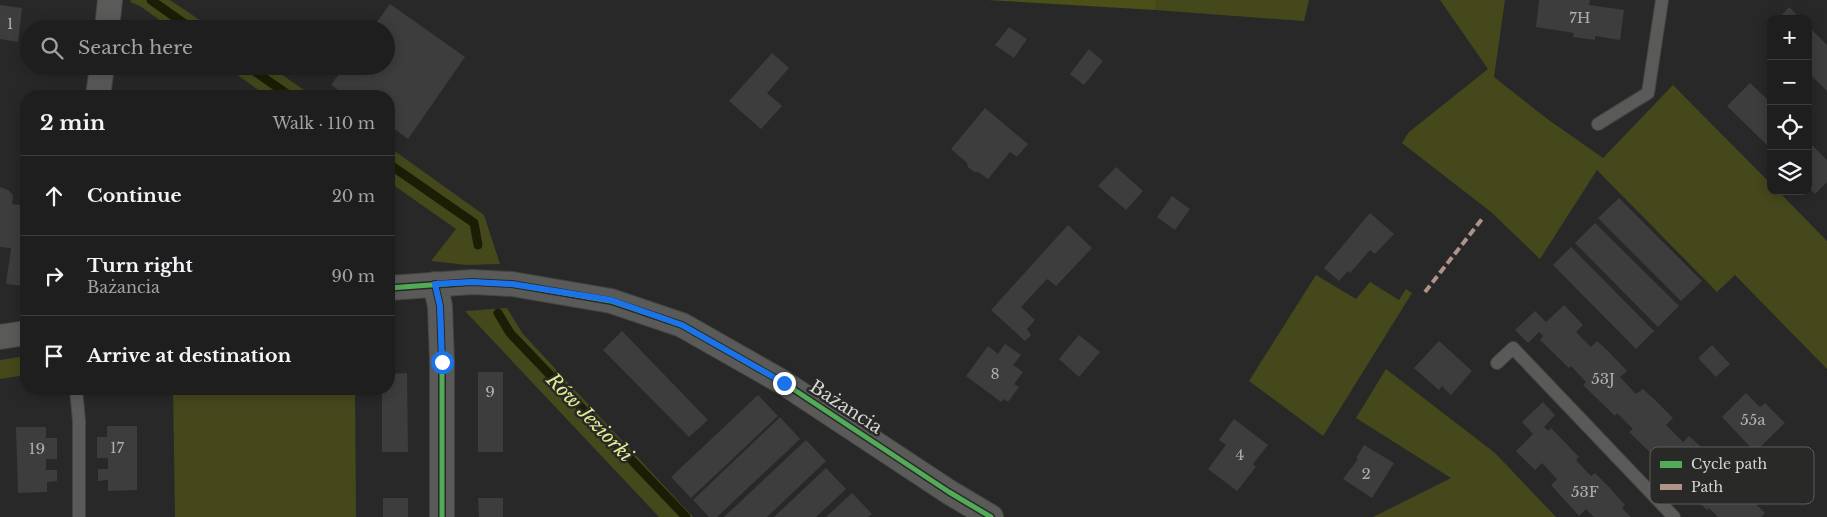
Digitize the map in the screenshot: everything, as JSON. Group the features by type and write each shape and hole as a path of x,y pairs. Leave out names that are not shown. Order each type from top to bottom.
{"street":[{"path":"107,20 110,0"},
{"path":"99,90 101,75"},
{"name":"Bażancia","path":"395,287 472,282 512,284 611,300 682,325 784,383 949,492 991,517"},
{"path":"435,284 440,306 442,355 442,517"},
{"path":"0,337 20,334"}],"lane":[{"path":"1598,124 1648,93 1662,0"},
{"path":"1497,363 1513,348 1650,492"},
{"path":"77,395 79,421 79,517"},
{"path":"1662,504 1674,517"}],"green space":[{"path":"131,0 170,0 200,20 159,20 140,6 130,2"},
{"path":"987,0 1157,0 1155,10"},
{"path":"1157,0 1309,0 1304,21 1155,10"},
{"path":"1440,0 1505,0 1494,77 1546,118 1603,158 1673,85 1767,180 1767,195 1782,195 1827,241 1827,369 1735,275 1717,292 1597,170 1540,259 1491,212 1402,143 1409,132 1488,69"},
{"path":"238,75 282,75 304,90 259,90"},
{"path":"395,151 484,215 500,264 467,265 431,261 456,229 395,186"},
{"path":"1316,275 1356,299 1370,282 1399,300 1406,289 1412,293 1323,436 1249,381"},
{"path":"507,308 523,334 693,517 659,517 465,311"},
{"path":"20,357 20,376 0,379 0,360"},
{"path":"1386,369 1495,453 1556,517 1373,517 1451,478 1356,418"},
{"path":"173,395 355,395 356,517 175,517"}],"building":[{"path":"1539,0 1590,0 1589,5 1624,10 1620,40 1595,36 1595,40 1573,37 1574,33 1536,27"},
{"path":"390,4 465,57 408,139 395,129 395,90 338,90 331,85 338,75 395,75 395,20 378,20"},
{"path":"0,5 22,8 18,42 0,39"},
{"path":"1789,7 1797,15 1782,15"},
{"path":"1009,27 1027,39 1014,58 995,45"},
{"path":"1812,30 1827,45 1827,91 1812,76"},
{"path":"1089,49 1103,61 1084,85 1070,74"},
{"path":"772,53 789,68 767,93 782,106 761,129 729,101"},
{"path":"1750,83 1767,99 1767,145 1727,106"},
{"path":"985,108 1028,144 1017,157 1010,152 988,179 978,172 974,172 951,149"},
{"path":"1812,145 1827,160 1827,182 1815,194 1812,191"},
{"path":"1116,167 1143,191 1126,210 1098,186"},
{"path":"0,187 8,190 13,195 12,204 20,205 20,285 6,284 11,248 0,247"},
{"path":"1172,196 1190,209 1175,230 1157,217"},
{"path":"1619,198 1702,281 1681,301 1598,218"},
{"path":"1370,213 1394,234 1375,254 1370,250 1350,273 1348,271 1339,281 1324,268"},
{"path":"1595,223 1679,306 1658,327 1575,243"},
{"path":"1068,225 1092,248 1056,286 1047,279 1021,307 1035,320 1027,329 1031,335 1025,341 991,310"},
{"path":"1571,247 1654,331 1636,349 1553,265"},
{"path":"1564,305 1583,325 1576,332 1591,347 1597,341 1608,351 1627,371 1620,377 1636,394 1643,389 1673,418 1666,425 1683,442 1689,436 1701,447 1650,447 1650,452 1629,432 1633,429 1617,413 1615,416 1583,385 1586,382 1571,366 1569,368 1540,340 1543,336 1539,332 1528,343 1515,330 1535,311 1546,322"},
{"path":"622,331 708,420 689,437 603,350"},
{"path":"1079,335 1100,352 1079,377 1059,359"},
{"path":"1439,341 1472,371 1451,395 1442,386 1439,390 1414,368"},
{"path":"1005,344 1021,355 1013,365 1023,372 1014,384 1019,387 1008,402 1004,399 1001,402 966,376 988,346 998,354"},
{"path":"1712,345 1730,364 1716,377 1698,358"},
{"path":"478,372 503,372 503,452 478,452"},
{"path":"407,373 408,452 382,452 382,395 395,395 395,374"},
{"path":"1746,393 1760,407 1765,403 1785,423 1760,447 1750,447 1722,417"},
{"path":"758,395 778,416 691,498 671,477"},
{"path":"1543,402 1555,415 1544,427 1548,431 1551,428 1579,457 1576,460 1591,476 1595,473 1609,487 1625,505 1622,508 1631,517 1594,517 1586,509 1579,516 1551,485 1557,479 1542,463 1535,470 1516,451 1533,434 1522,422"},
{"path":"780,417 800,439 717,517 709,517 693,500"},
{"path":"1234,419 1268,445 1253,464 1256,467 1237,491 1208,469 1226,445 1219,440"},
{"path":"107,426 137,426 137,490 108,491 108,480 98,481 98,469 108,469 108,458 97,458 97,437 107,437"},
{"path":"16,427 46,427 46,438 57,438 57,459 46,459 46,470 57,470 57,481 47,482 47,492 18,493"},
{"path":"806,440 826,461 767,517 724,517"},
{"path":"1364,445 1394,463 1372,498 1343,479 1358,459 1356,458"},
{"path":"826,468 846,489 816,517 774,517"},
{"path":"852,493 872,514 868,517 826,517"},
{"path":"383,498 408,498 408,517 383,517"},
{"path":"478,498 503,498 503,517 479,517"},
{"path":"1701,504 1756,504 1765,513 1761,517 1718,517 1709,508 1707,510"}],"waterway":[{"name":"Rów Jeziorki","path":"151,0 179,20"},
{"name":"Rów Jeziorki","path":"260,75 281,90"},
{"name":"Rów Jeziorki","path":"395,168 474,223 478,245"},
{"name":"Rów Jeziorki","path":"498,313 510,333 686,517"}],"marked path":[{"path":"1425,292 1482,219"}],"cycle path":[{"path":"395,288 472,282 512,284 611,301 682,325 784,383 949,492 991,517"},
{"path":"435,284 440,306 442,362 442,517"}],"route":[{"path":"442,362 440,306 435,284 472,282 512,284 611,300 682,325 742,357 784,383"}]}
